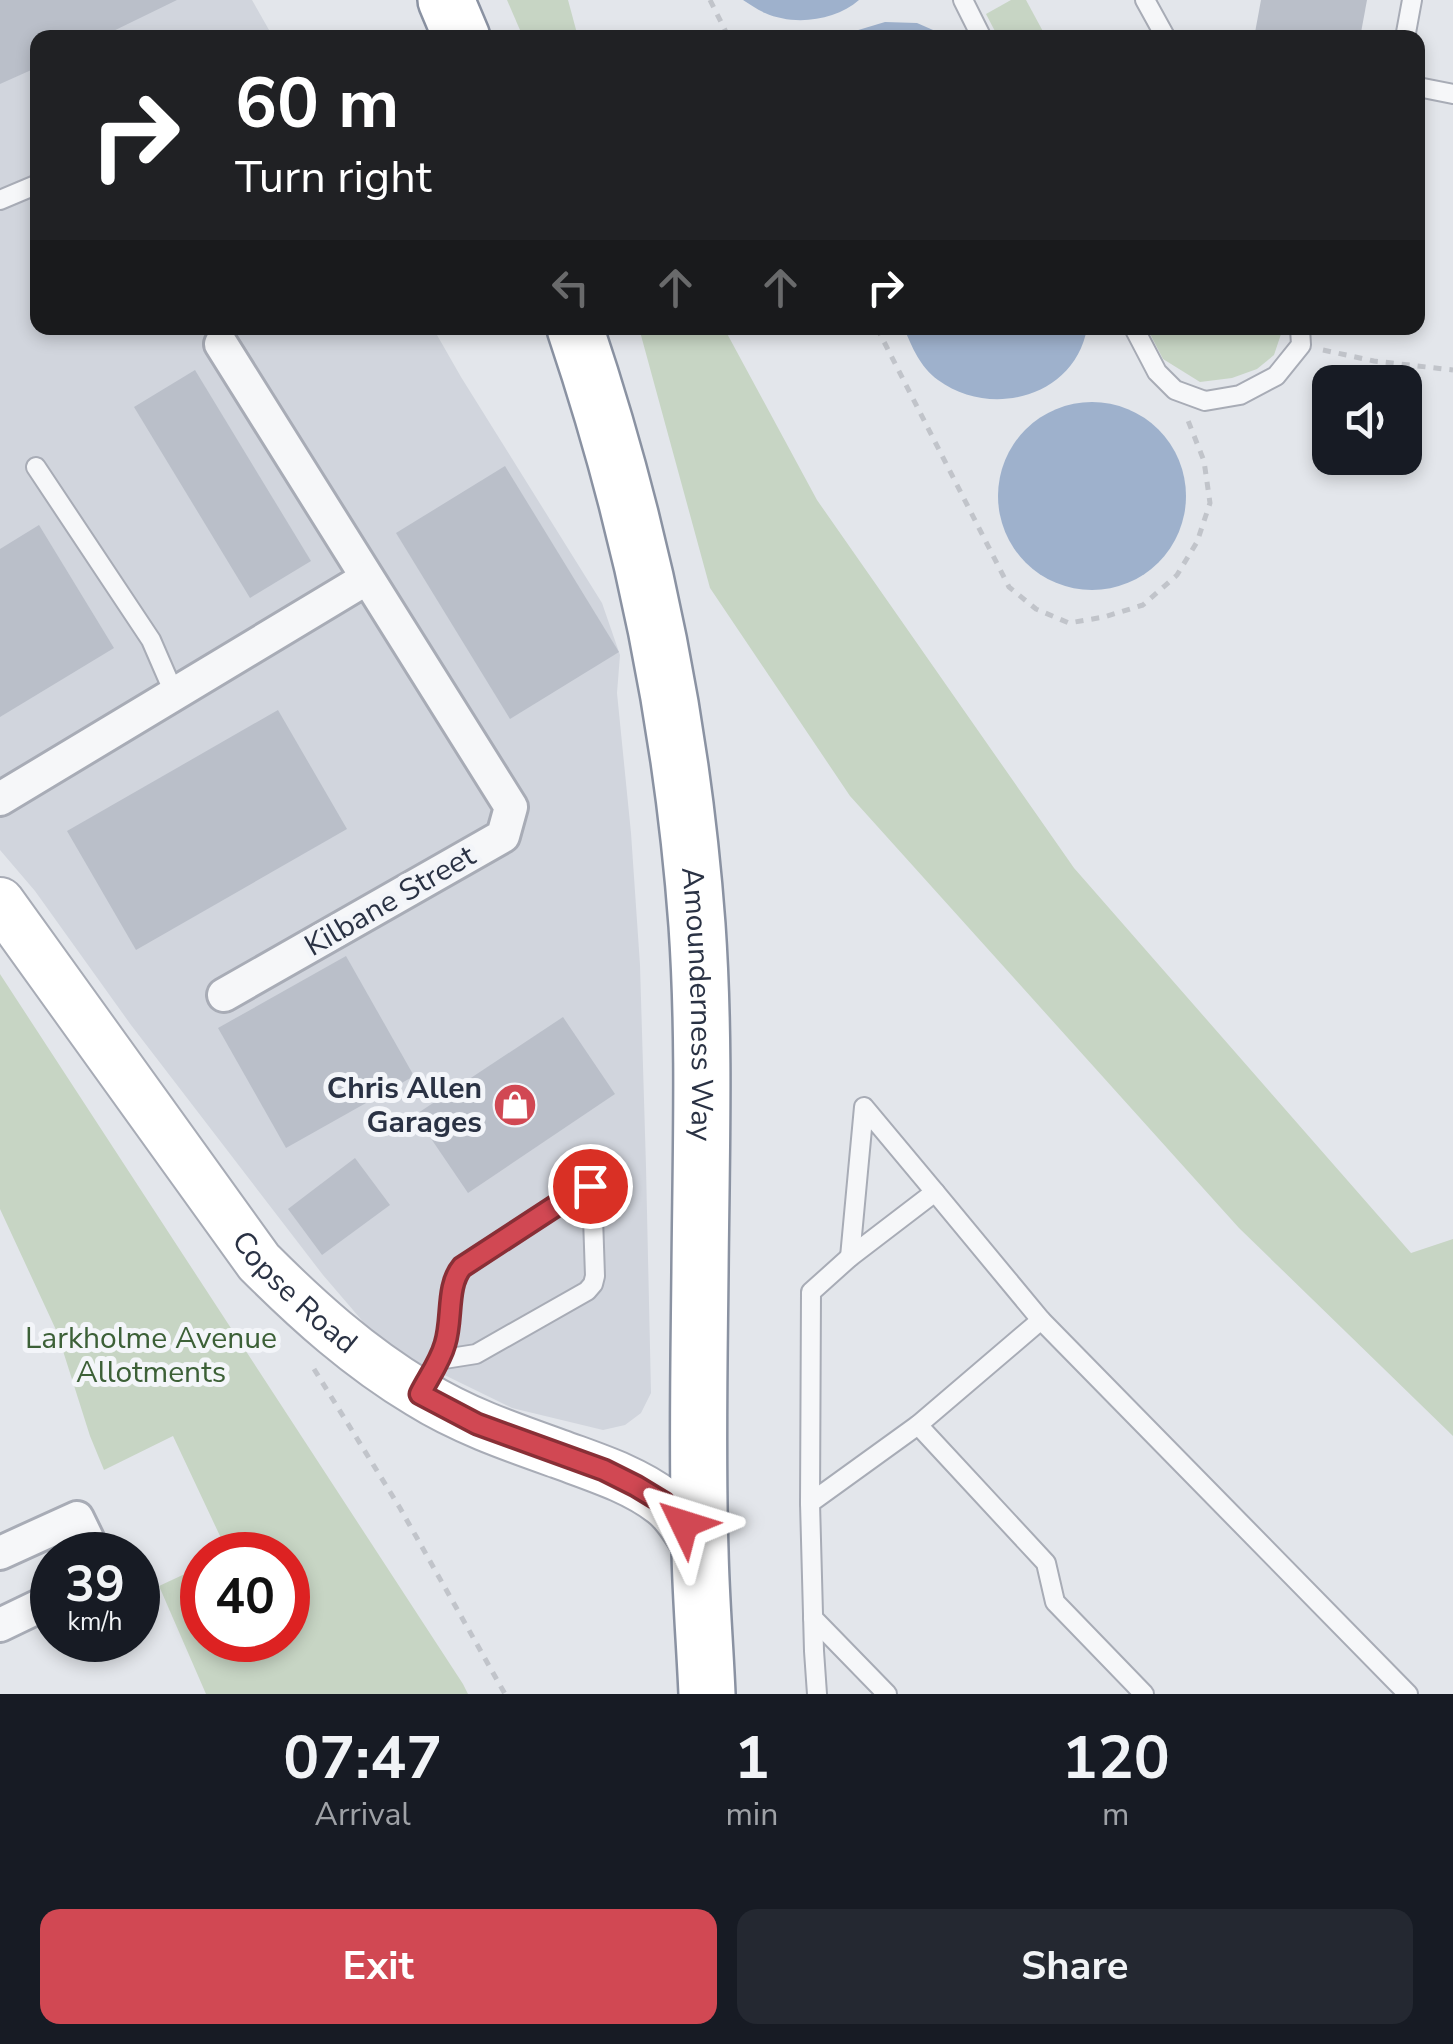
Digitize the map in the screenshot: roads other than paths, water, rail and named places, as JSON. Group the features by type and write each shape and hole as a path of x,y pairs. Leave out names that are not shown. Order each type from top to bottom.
{"highway":[{"path":"446,0 459,30"},
{"name":"Amounderness Way","path":"577,335 633,518 664,665 681,776 696,923 702,1037 700,1550 707,1694"}],"street":[{"name":"Kilbane Street","path":"221,344 511,808 503,836 224,995"},
{"path":"0,799 367,578"},
{"name":"Copse Road","path":"0,902 259,1262 330,1330 377,1366 429,1377 477,1424 604,1470 636,1486 664,1503 684,1524 700,1550"},
{"path":"46,1532 77,1518 83,1532"},
{"path":"0,1553 30,1539"},
{"path":"0,1625 30,1611"}],"lane":[{"path":"962,0 978,30"},
{"path":"1145,0 1162,30"},
{"path":"1406,30 1412,0"},
{"path":"1425,88 1453,94"},
{"path":"0,200 30,187"},
{"path":"1138,335 1156,372 1175,390 1205,401 1240,395 1276,376 1300,336"},
{"path":"36,468 151,640 174,693"},
{"path":"850,1257 864,1107 1041,1320 1408,1694"},
{"path":"592,1188 594,1284 587,1292 429,1377 445,1346 452,1281 462,1267 580,1190 592,1188"},
{"path":"817,1694 810,1503 811,1292 934,1192"},
{"path":"810,1503 918,1425 1041,1320"},
{"path":"918,1425 1046,1563 1055,1602 1144,1694"},
{"path":"813,1618 887,1694"}],"water":[{"path":"743,0 859,0 838,13 801,20 776,17"},
{"path":"885,22 917,23 933,30 858,30"},
{"path":"907,335 1085,335 1066,371 1049,385 1005,399 959,392 932,375"},
{"path":"1092,402 1128,409 1158,430 1179,460 1186,496 1179,532 1158,562 1128,583 1092,590 1056,583 1026,562 1005,532 998,496 1005,460 1026,430 1056,409"}],"place":[{"name":"Chris Allen Garages","path":"515,1105"}],"park label":[{"name":"Larkholme Avenue Allotments","path":"151,1355"}]}
